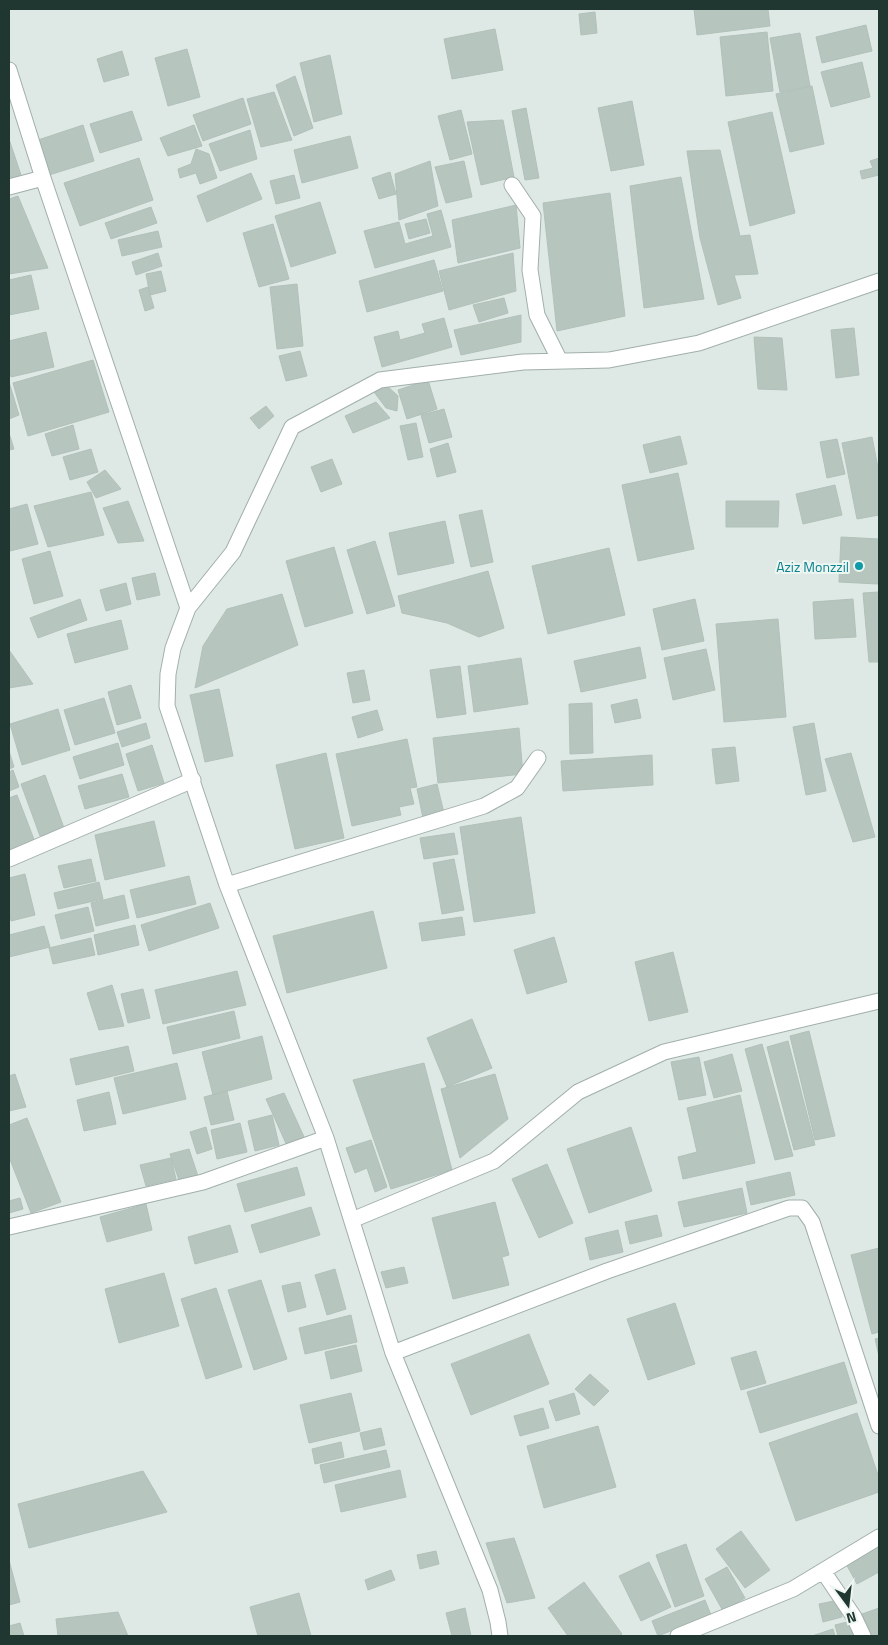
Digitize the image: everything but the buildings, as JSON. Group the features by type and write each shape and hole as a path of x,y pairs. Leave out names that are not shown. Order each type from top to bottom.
{"street":[{"path":"9,70 43,178 188,608"},
{"path":"9,187 43,178"},
{"path":"512,185 532,216 530,270 537,315 560,361"},
{"path":"500,1636 490,1590 393,1353 326,1138 227,885 167,706 168,674 173,648 188,608 233,552 292,427 380,380 523,362 609,360 700,343 879,281"},
{"path":"227,885 484,806 516,788 538,758"},
{"path":"9,859 193,780"},
{"path":"352,1220 494,1161 578,1092 664,1052 879,1001"},
{"path":"9,1227 203,1182 326,1138"},
{"path":"393,1353 617,1268 789,1208 802,1208 812,1222 879,1426"},
{"path":"678,1636 793,1589 879,1537"},
{"path":"823,1571 854,1617 863,1636"}],"place":[{"name":"Aziz Monzzil","path":"859,566"}]}
